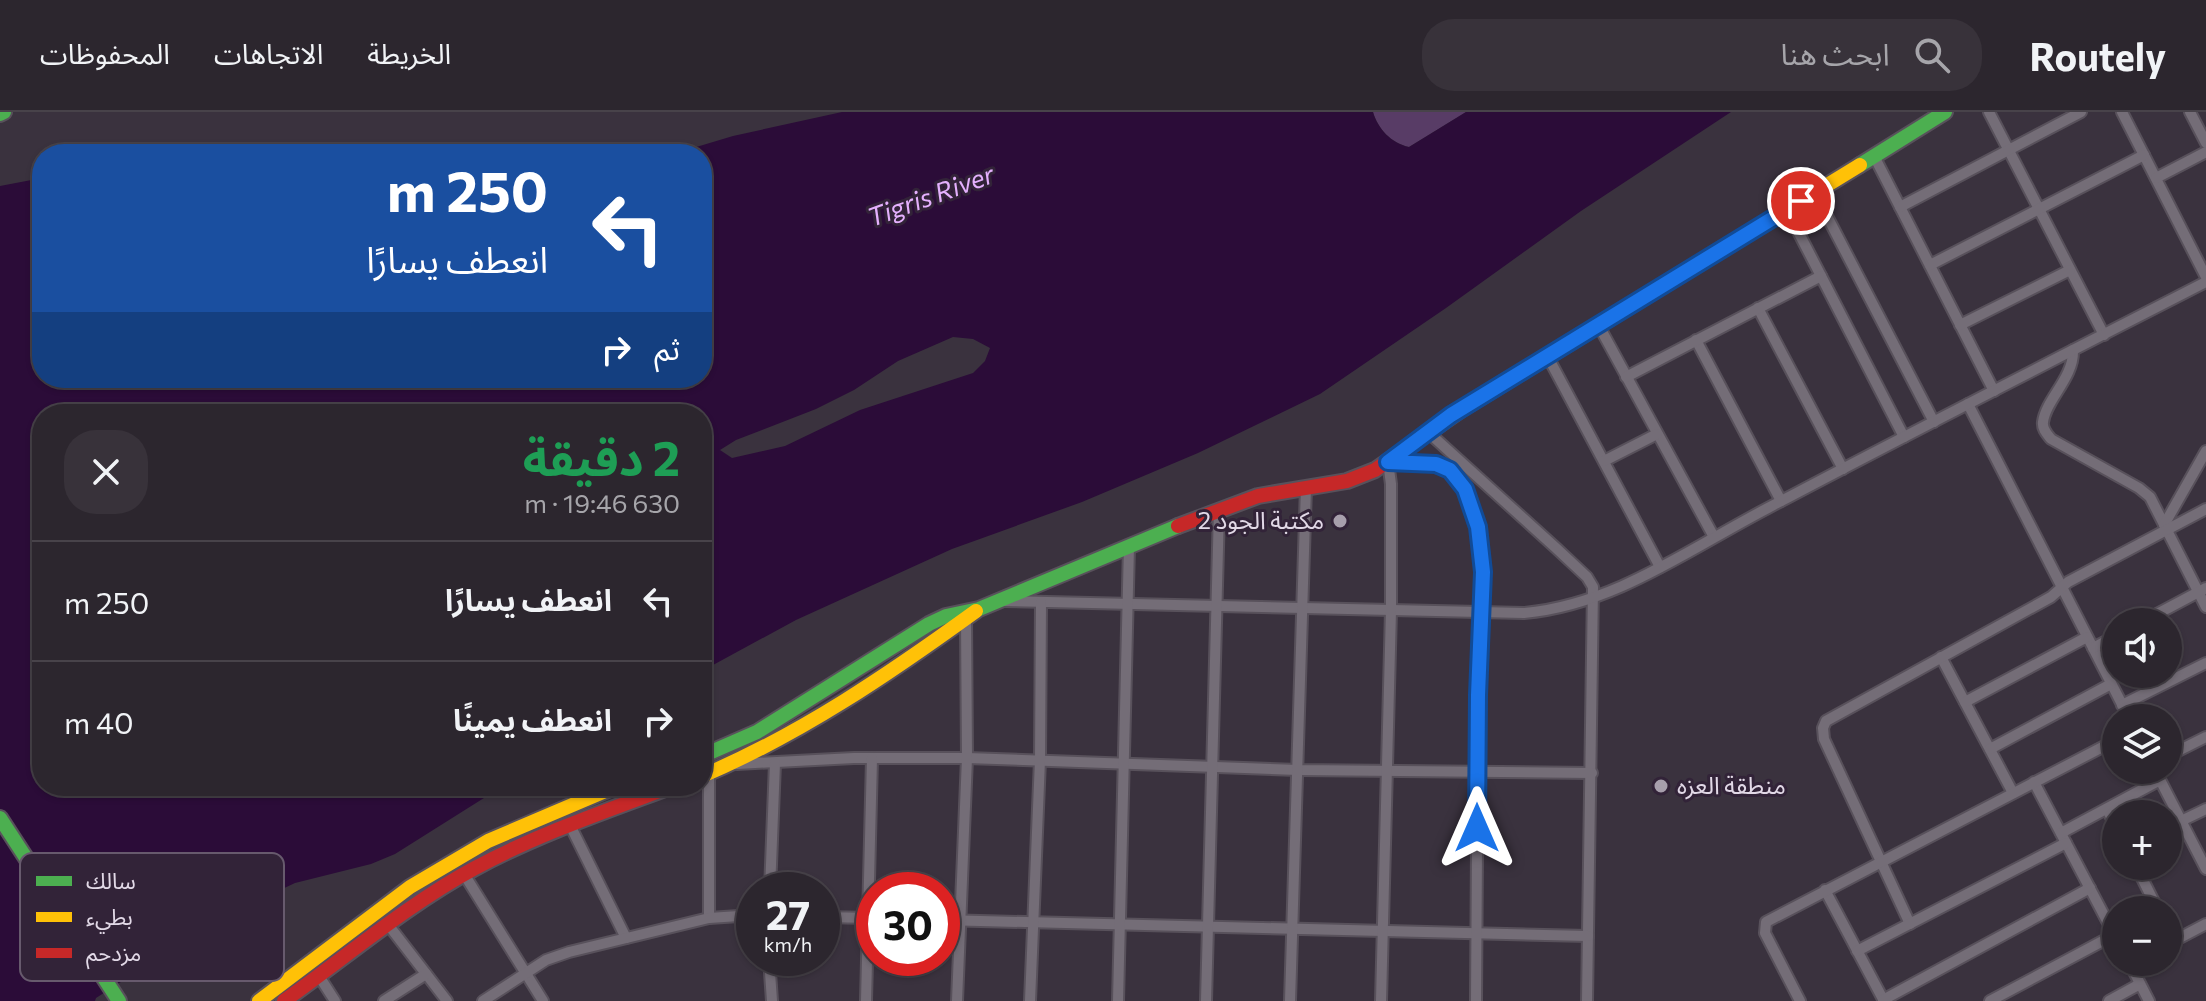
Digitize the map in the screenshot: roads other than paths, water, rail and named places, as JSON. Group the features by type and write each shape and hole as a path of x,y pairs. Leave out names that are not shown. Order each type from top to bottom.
{"main road":[{"path":"712,752 757,732 946,616 979,609 1258,496 1347,481 1388,462 1451,415 1945,112"},
{"path":"712,771 764,748 804,725 910,659 979,609"},
{"path":"259,1001 410,887 488,841 594,796"},
{"path":"284,1001 464,874 497,856 647,796"},
{"path":"0,818 23,853"},
{"path":"351,933 362,946"},
{"path":"106,981 119,1001"}],"street":[{"path":"1989,112 2104,335"},
{"path":"1900,207 2081,112"},
{"path":"998,601 1549,611 1627,585 1781,501 2206,280 2122,112"},
{"path":"2190,112 2206,143"},
{"path":"2156,178 2206,152"},
{"path":"1930,265 2144,155"},
{"path":"1874,156 1994,391"},
{"path":"1815,193 1934,422"},
{"path":"1787,210 1904,437"},
{"path":"1960,325 2070,270"},
{"path":"1626,377 1821,276"},
{"path":"1758,308 1843,469"},
{"path":"1599,326 1714,537"},
{"path":"1696,340 1781,501"},
{"path":"2073,350 2071,368 2043,421 2045,432 2051,439 2145,491 2202,590 2206,607"},
{"path":"1548,357 1660,567"},
{"path":"1968,404 2102,666"},
{"path":"1428,432 1587,577 1593,587 1587,1001"},
{"path":"1604,461 1657,434"},
{"path":"2166,527 2206,451"},
{"path":"1381,1001 1391,610 1391,484 1388,462 1445,466 1461,482 1481,542 1476,1001"},
{"path":"1290,1001 1306,487"},
{"path":"1910,924 1830,754 1823,736 1823,728 1829,718 2051,597 2062,587 2166,527 2206,509"},
{"path":"1206,1001 1219,510"},
{"path":"1118,1001 1129,546"},
{"path":"2168,608 2202,590"},
{"path":"1030,1001 1040,760 1041,602"},
{"path":"966,618 967,758 960,920 1293,926 1588,936"},
{"path":"1965,702 2087,637"},
{"path":"2093,648 2102,643"},
{"path":"1941,657 2013,793"},
{"path":"2124,704 2206,663"},
{"path":"1990,749 2104,688"},
{"path":"2182,749 2206,737"},
{"path":"1800,1001 1765,933 1769,920 2102,747"},
{"path":"731,764 872,758 967,758 1298,770 1592,773"},
{"path":"871,872 872,758"},
{"path":"771,872 775,763"},
{"path":"2034,782 2102,911"},
{"path":"2120,800 2144,784"},
{"path":"706,796 709,918"},
{"path":"2182,821 2206,809"},
{"path":"1857,951 2063,838 2102,812"},
{"path":"2182,822 2203,854 2206,869"},
{"path":"570,825 626,938"},
{"path":"464,874 528,972 543,1001"},
{"path":"1825,890 1883,1000 2090,888"},
{"path":"483,1001 556,956 709,918 736,916"},
{"path":"2182,933 2206,924"},
{"path":"390,927 447,1001"},
{"path":"1990,1001 2102,943"},
{"path":"384,1001 426,974"},
{"path":"319,976 335,1001"},
{"path":"770,976 772,1001"},
{"path":"866,1001 868,976"},
{"path":"957,1001 958,976"},
{"path":"2137,976 2149,1001"},
{"path":"2109,1001 2140,984"}],"water":[{"name":"Tigris River","path":"842,112 1373,112 1386,134 1409,147 1466,112 1731,112 1581,211 1320,394 1198,453 1082,502 952,549 796,620 712,666 712,404 32,404 32,796 487,796 395,854 371,864 284,888 284,853 20,853 20,981 122,981 95,1001 0,1001 0,186 32,180 32,388 712,388 712,144 706,144","holes":["953,337 973,339 990,348 985,361 973,373 860,410 785,446 732,458 720,450 736,440 816,409 854,390 898,361"]}],"place":[{"name":"مكتبة الجود 2","path":"1340,521"},
{"name":"منطقة العزه","path":"1661,786"}]}
